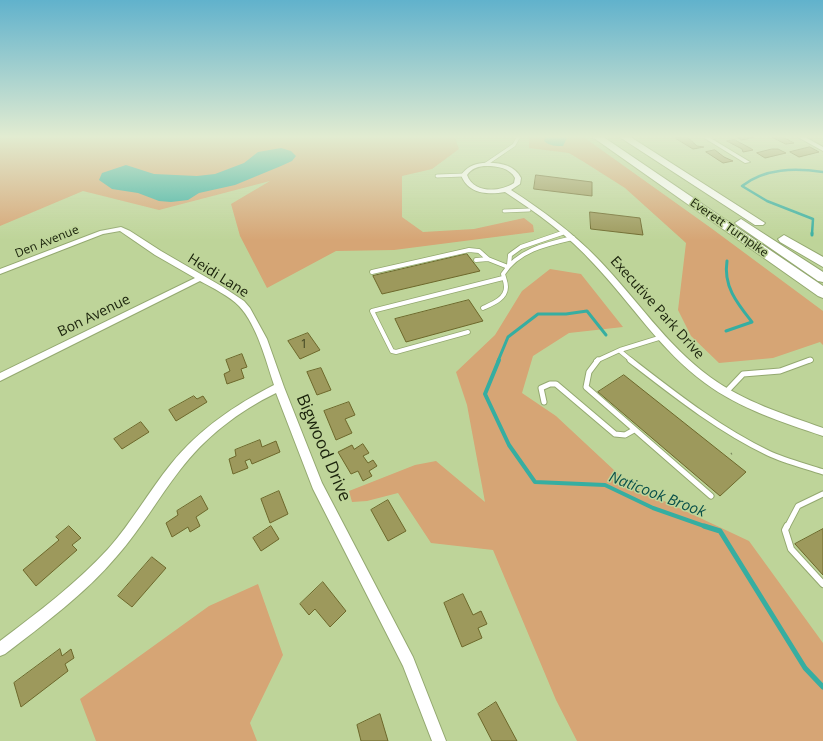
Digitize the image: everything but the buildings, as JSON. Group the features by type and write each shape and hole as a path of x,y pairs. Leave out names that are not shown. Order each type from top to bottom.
{"highway":[{"name":"Everett Turnpike","path":"645,171 823,293"},
{"name":"Everett Turnpike","path":"662,171 823,278"},
{"path":"676,171 823,264"}],"street":[{"path":"468,171 464,175 468,184 478,189 491,191 507,190 518,182 517,174 511,171"},
{"name":"Executive Park Drive","path":"507,190 570,235 601,266 662,337 690,366 726,392 761,409 823,432"},
{"name":"Heidi Lane","path":"102,232 112,229 128,232 158,253 234,298 247,310 263,339 279,387"},
{"name":"Den Avenue","path":"0,272 102,232"},
{"name":"Bon Avenue","path":"0,377 200,278"},
{"name":"Bigwood Drive","path":"0,649 57,605 97,569 137,522 176,466 209,432 250,401 279,387 318,485 408,662 439,741"}],"lane":[{"path":"437,176 464,175"},
{"path":"504,211 529,210"},
{"path":"509,266 510,255 517,249 570,235"},
{"path":"483,308 504,295 506,287 503,274 509,266 529,251 570,235"},
{"path":"372,272 469,250 479,251 488,259 509,266"},
{"path":"476,260 488,259"},
{"path":"468,332 396,352 392,351 372,311 503,278"},
{"path":"662,337 598,360 589,369 586,379 586,386 634,430 711,496"},
{"path":"620,351 703,416 769,453 823,472"},
{"path":"726,392 737,376 744,373 775,372 811,360"},
{"path":"544,402 541,388 550,384 556,384 615,434 622,437 630,434 634,430"},
{"path":"823,494 798,506 785,530 791,549 823,584"}],"shaded area":[{"path":"0,171 425,171 402,176 402,217 423,232 474,229 524,218 533,225 534,232 394,250 336,251 267,288 240,236 231,204 270,181 159,210 83,191 0,226"},
{"path":"598,171 630,171 823,311 823,345 820,342 773,358 719,363 691,336 678,310 686,243 625,188"},
{"path":"550,269 581,274 623,327 569,333 533,356 522,393 556,416 630,485 749,541 823,643 823,741 577,741 556,700 493,550 431,543 398,493 367,501 352,502 349,491 415,465 436,461 485,502 467,405 456,372 495,335 522,291"},
{"path":"258,584 283,655 250,723 257,741 96,741 80,699 209,606"}],"water":[{"path":"109,171 143,171 154,174 197,176 215,174 224,171 270,171 235,185 199,193 188,200 171,202 159,201 138,193 112,189 99,180 102,173"}],"waterway":[{"name":"Naticook Brook","path":"785,171 760,176 742,186 767,201 813,219 812,234"},
{"name":"Naticook Brook","path":"808,171 823,172"},
{"name":"Naticook Brook","path":"726,331 752,322 732,294 727,278 727,261"},
{"name":"Naticook Brook","path":"498,361 508,337 538,314 566,314 587,311 606,335"},
{"name":"Naticook Brook","path":"499,360 485,394 509,445 535,482 605,485 653,508 705,526"},
{"name":"Naticook Brook","path":"705,526 720,531 805,668 823,687"}]}
